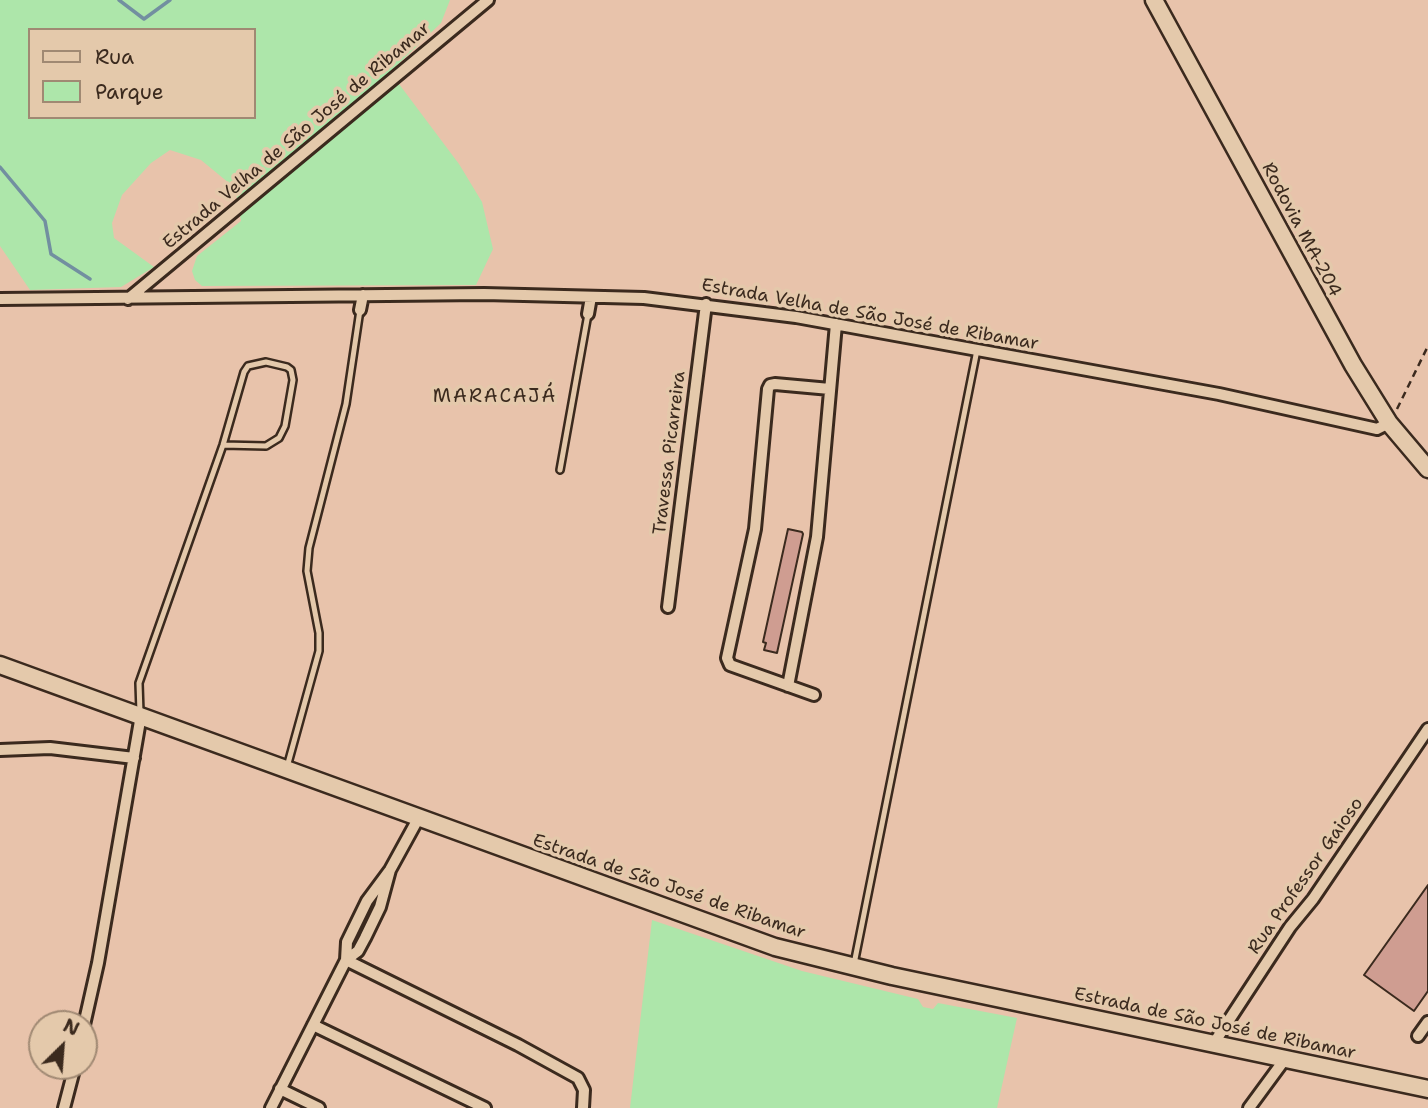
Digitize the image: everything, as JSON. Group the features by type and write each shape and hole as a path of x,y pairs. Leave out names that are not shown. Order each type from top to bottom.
{"main road":[{"name":"Rodovia MA-204","path":"1154,0 1353,365 1389,423 1428,469"},
{"name":"Estrada de São José de Ribamar","path":"0,665 761,943 853,967 1428,1089"}],"street":[{"name":"Estrada Velha de São José de Ribamar","path":"128,299 488,0"},
{"name":"Estrada Velha de São José de Ribamar","path":"0,299 363,295 644,298 706,304 836,324 1281,406 1377,429 1389,423"},
{"path":"360,310 363,295"},
{"path":"588,314 591,297"},
{"name":"Travessa Picarreira","path":"668,607 706,304"},
{"path":"788,686 817,537 836,324"},
{"path":"814,695 730,665 727,658 755,529 768,389 775,384 830,389"},
{"path":"87,1010 141,715"},
{"name":"Rua Professor Gaioso","path":"1214,1043 1290,927 1428,729"},
{"path":"0,750 50,748 134,758"},
{"path":"271,1108 346,960 347,943 367,901 390,870 418,819"},
{"path":"346,960 518,1045 578,1079 584,1090 583,1108"},
{"path":"1418,1036 1428,1022"},
{"path":"313,1024 485,1108"},
{"path":"1249,1108 1285,1059"},
{"path":"64,1108 71,1080"},
{"path":"280,1090 319,1108"}],"lane":[{"path":"286,770 319,651 319,633 307,571 309,548 346,404 360,310"},
{"path":"560,470 588,314"},
{"path":"853,967 976,350"},
{"path":"141,715 139,683 248,366 266,362 291,370 293,376 285,426 279,438 266,446 223,445"}],"path":[{"path":"1401,403 1428,346"}],"green space":[{"path":"0,0 450,0 441,23 390,72 459,164 482,202 493,249 476,285 202,286 195,280 192,271 197,256 241,221 235,188 201,160 170,150 151,163 122,195 112,223 114,238 154,267 121,287 30,290 0,246"},
{"path":"652,920 802,971 918,999 923,1007 933,1009 938,1003 1017,1018 997,1108 630,1108"}],"building":[{"path":"788,529 803,534 777,653 764,650 766,643 763,642"},
{"path":"1428,885 1428,991 1414,1011 1364,975"}],"waterway":[{"path":"119,0 144,19 170,0"},
{"path":"0,167 45,221 51,254 90,279"}],"district":[{"name":"MARACAJÁ","path":"495,397"}]}
